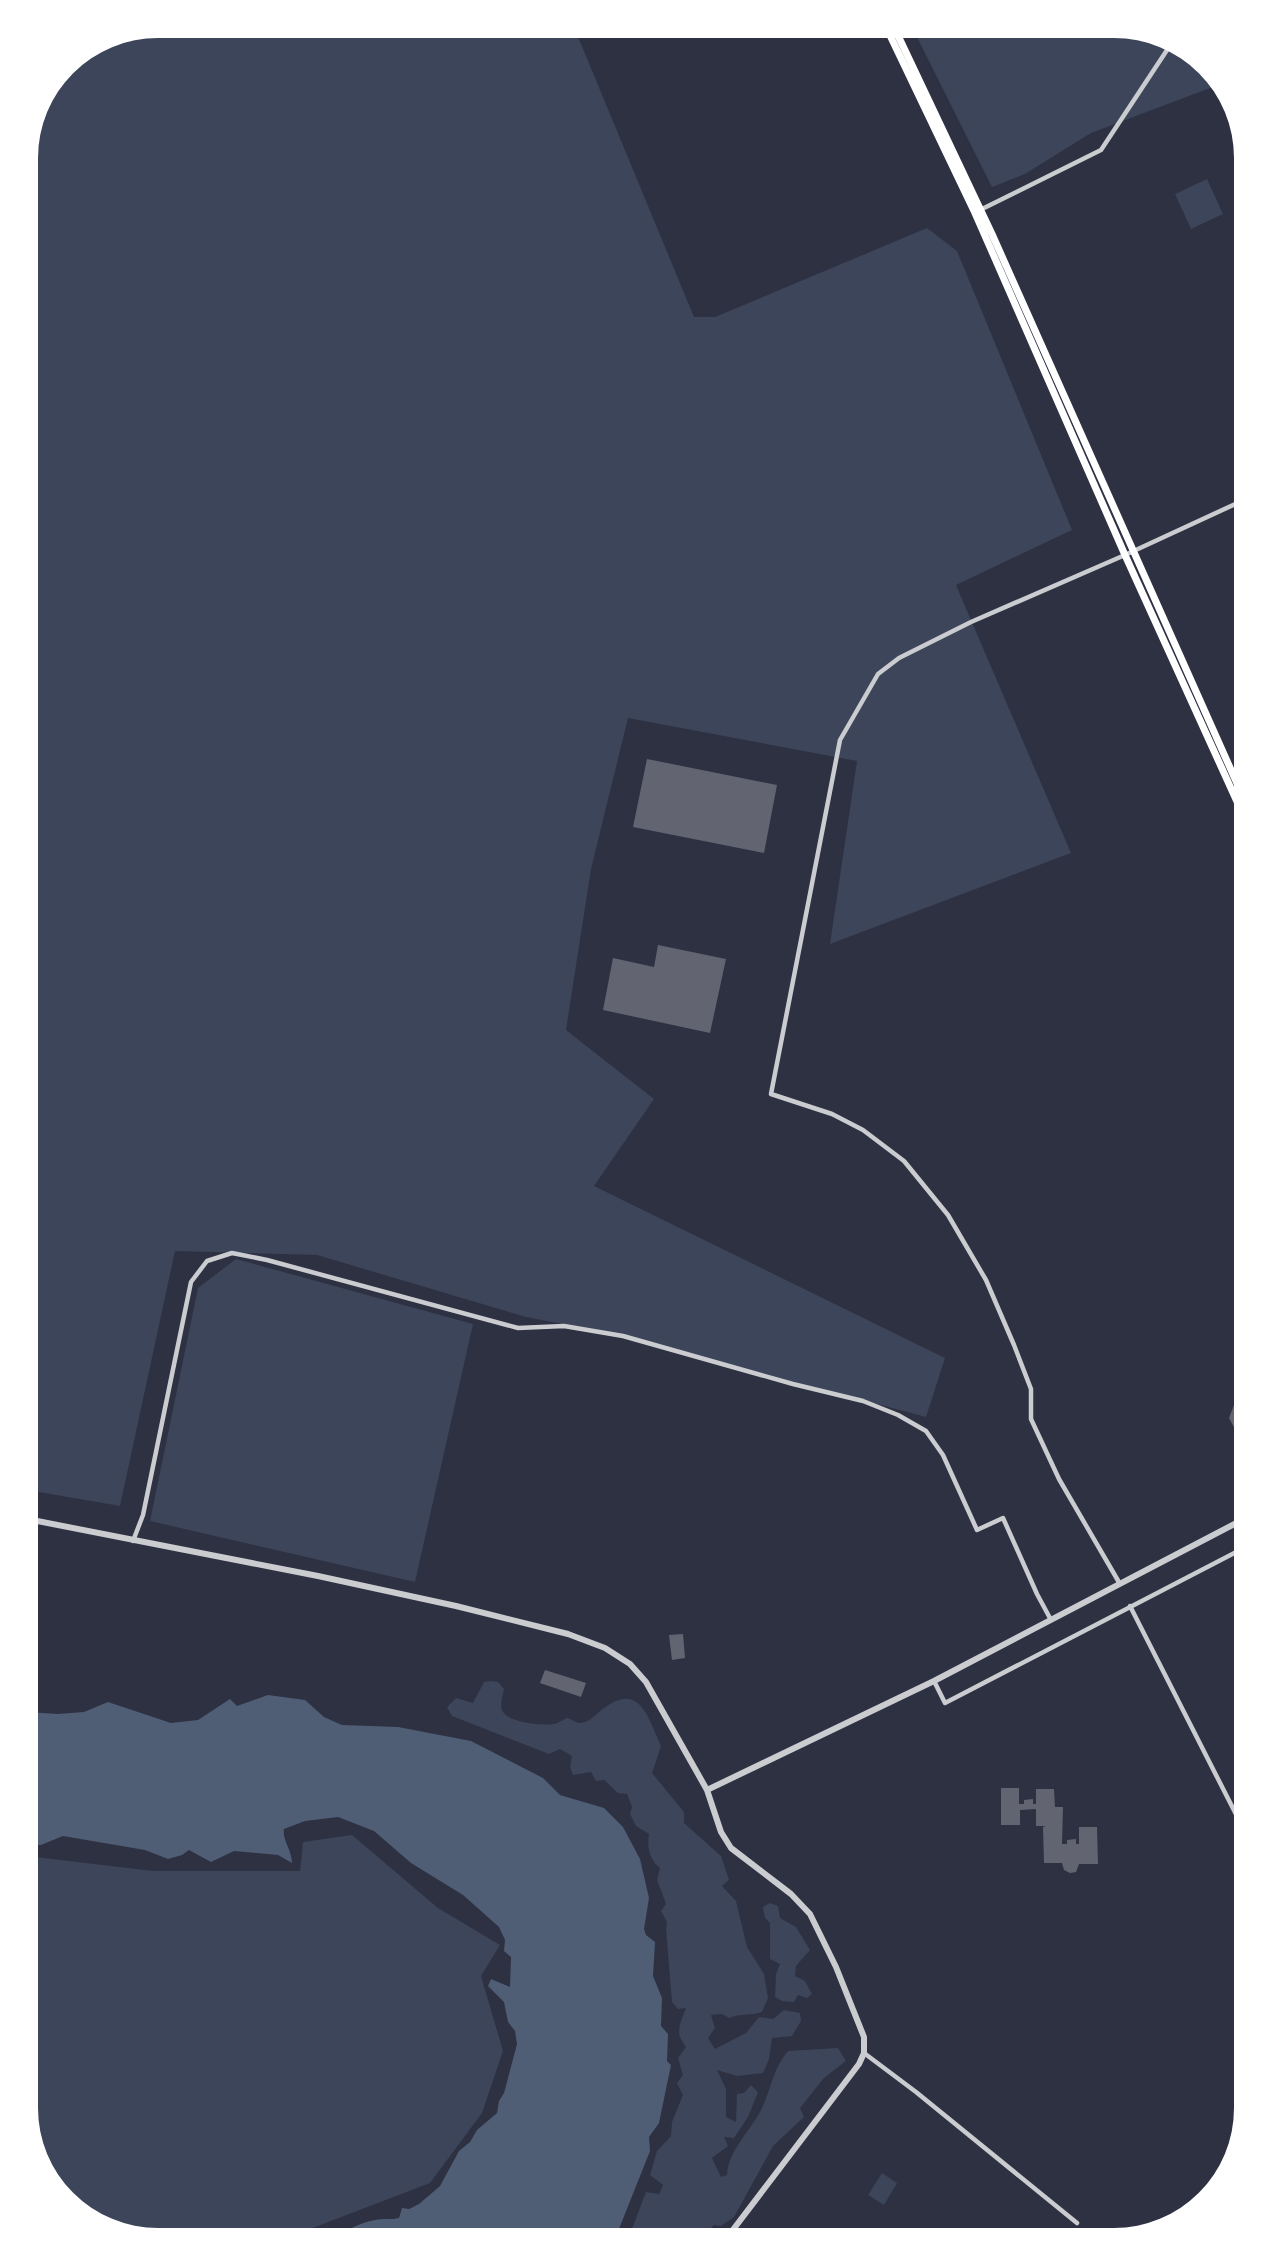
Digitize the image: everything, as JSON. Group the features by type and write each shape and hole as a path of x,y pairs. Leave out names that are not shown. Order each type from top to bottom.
{"main road":[{"path":"891,38 978,212 1125,555 1234,795"},
{"path":"899,38 1234,777"}],"street":[{"path":"978,212 1101,150 1167,50"},
{"path":"1120,1584 1059,1479 1031,1419 1031,1389 1014,1345 986,1280 948,1215 904,1161 863,1130 832,1114 771,1094 840,740 878,674 898,658 971,622 1234,505"},
{"path":"133,1541 143,1515 191,1282 207,1261 232,1253 267,1260 518,1328 564,1326 623,1336 862,1401 898,1415 926,1431 944,1455 977,1530 1003,1518 1051,1620"},
{"path":"38,1521 318,1576 526,1623 568,1634 605,1648 630,1664 646,1682 706,1790 721,1832 731,1848 791,1894 810,1914 824,1940 864,2037 864,2053 859,2064 734,2228"},
{"path":"706,1790 934,1682 1234,1525"},
{"path":"934,1682 945,1703 1234,1553"},
{"path":"1131,1606 1234,1810"},
{"path":"864,2053 916,2092 1077,2223"}],"shaded area":[{"path":"149,38 579,38 694,317 715,317 927,228 957,251 1072,530 956,585 1071,853 830,944 857,761 628,718 591,869 566,1030 654,1099 594,1186 945,1358 926,1417 623,1336 526,1317 317,1255 175,1251 120,1506 38,1492 38,149 42,126 50,104 62,84 78,67 111,47 134,40"},
{"path":"918,38 1122,38 1137,40 1167,50 1180,58 1193,67 1211,88 1091,133 1025,174 992,187"},
{"path":"1207,179 1223,214 1191,229 1175,194"},
{"path":"236,1259 473,1324 415,1582 150,1521 198,1288"},
{"path":"484,1682 498,1682 504,1689 501,1704 503,1712 512,1719 527,1723 554,1724 567,1718 582,1723 612,1703 623,1699 639,1704 661,1746 652,1773 684,1812 684,1823 721,1856 729,1880 722,1886 736,1901 747,1947 764,1974 768,1998 762,2012 729,2018 722,2014 711,2015 715,2028 708,2038 715,2049 746,2033 759,2017 773,2019 784,2010 800,2013 801,2021 792,2036 772,2038 769,2059 763,2073 737,2076 717,2070 726,2089 726,2117 736,2122 737,2094 744,2093 751,2085 758,2092 748,2117 734,2138 724,2137 728,2146 712,2158 721,2177 727,2175 732,2156 763,2106 776,2070 788,2051 838,2048 846,2061 824,2078 800,2108 804,2117 773,2146 734,2217 721,2226 632,2228 646,2192 659,2194 663,2185 650,2175 657,2151 671,2136 672,2122 683,2095 677,2083 683,2075 678,2058 686,2047 679,2033 686,2008 678,2009 672,2002 667,1922 661,1911 666,1904 657,1880 660,1868 653,1861 648,1844 649,1834 636,1826 630,1814 632,1807 627,1794 618,1793 604,1780 596,1781 591,1772 573,1775 570,1767 572,1756 560,1749 549,1754 452,1716 447,1707 456,1698 473,1703"},
{"path":"268,1695 305,1700 324,1717 342,1725 398,1727 471,1741 543,1778 560,1795 604,1808 623,1827 640,1859 649,1898 644,1929 646,1935 655,1942 653,1976 662,1998 661,2026 668,2034 667,2061 671,2065 659,2123 649,2137 650,2151 619,2228 352,2228 378,2219 399,2218 402,2208 409,2209 419,2204 440,2186 459,2151 470,2142 477,2130 497,2113 517,2044 515,2031 508,2022 504,2002 488,1986 491,1979 510,1987 511,1957 504,1951 505,1940 499,1927 463,1895 411,1863 374,1831 338,1817 305,1821 284,1829 284,1837 292,1863 278,1855 234,1851 211,1862 189,1850 182,1855 168,1859 145,1850 63,1836 38,1845 38,1713 84,1712 108,1702 171,1723 198,1720 230,1699 237,1706"},
{"path":"352,1835 438,1908 500,1945 481,1976 503,2051 482,2113 430,2183 313,2228 149,2228 119,2222 104,2216 78,2199 67,2188 50,2162 40,2132 38,2117 38,1857 153,1871 300,1871 303,1842"},
{"path":"770,1903 778,1906 780,1918 796,1927 810,1950 796,1966 795,1976 805,1981 812,1994 807,1998 798,1995 794,2002 782,2001 775,1997 776,1974 780,1964 770,1959 770,1923 765,1918 763,1907"},
{"path":"882,2173 897,2183 884,2205 868,2195"}],"building":[{"path":"647,759 777,785 764,853 633,827"},
{"path":"658,945 726,959 710,1033 603,1010 613,958 654,967"},
{"path":"1234,1405 1234,1427 1229,1418"},
{"path":"683,1634 685,1658 672,1660 669,1635"},
{"path":"545,1670 586,1683 581,1697 540,1683"},
{"path":"1001,1788 1019,1788 1019,1804 1024,1804 1024,1800 1033,1799 1033,1804 1036,1804 1036,1789 1054,1789 1055,1807 1063,1807 1062,1844 1067,1844 1067,1840 1076,1839 1076,1844 1079,1844 1079,1827 1097,1827 1098,1864 1079,1864 1076,1872 1070,1873 1064,1870 1062,1863 1044,1863 1043,1827 1046,1826 1036,1826 1036,1809 1020,1810 1020,1825 1001,1825"}]}
